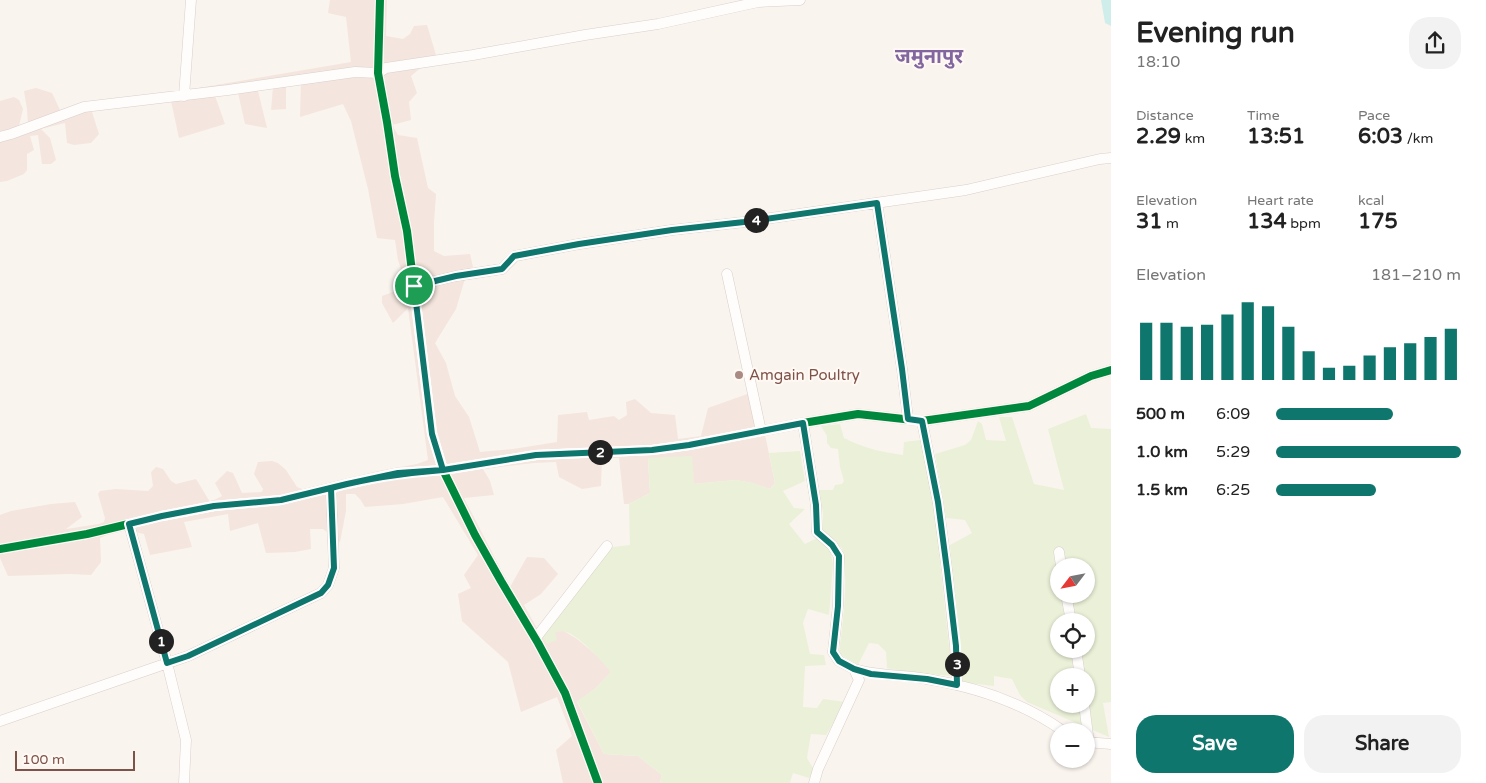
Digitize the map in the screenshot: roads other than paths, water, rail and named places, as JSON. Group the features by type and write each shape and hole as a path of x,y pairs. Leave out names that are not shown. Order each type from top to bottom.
{"street":[{"path":"184,96 191,0"},
{"path":"380,0 378,73 407,231 432,434 443,470 475,535 565,694 598,783"},
{"path":"0,137 84,107 184,96 356,72 378,73 386,68 658,24 758,2 800,0"},
{"path":"414,286 456,276 502,269 514,256 579,244 966,190 1111,158"},
{"path":"877,203 908,419"},
{"path":"727,274 761,432"},
{"path":"0,549 87,534 214,506 281,500 398,473 443,470 536,455 652,450 858,414 922,421 1029,406 1091,376 1110,372"},
{"path":"922,421 938,502 956,646 957,685"},
{"path":"803,423 816,505 817,532 832,545 839,556 838,606 833,652 839,661 854,669 871,674 927,679 975,690 1013,702 1051,723"},
{"path":"0,721 188,656 321,593 328,585 334,568 331,488"},
{"path":"129,524 186,740 184,783"},
{"path":"535,639 607,546"},
{"path":"1059,552 1060,558"},
{"path":"814,783 818,769 859,680 854,669"},
{"path":"1095,743 1111,744"}],"water":[{"path":"1101,0 1111,0 1111,26 1105,23"}],"place":[{"name":"Amgain Poultry","path":"739,375"}],"district":[{"name":"जमुनापुर","path":"929,56"}]}
